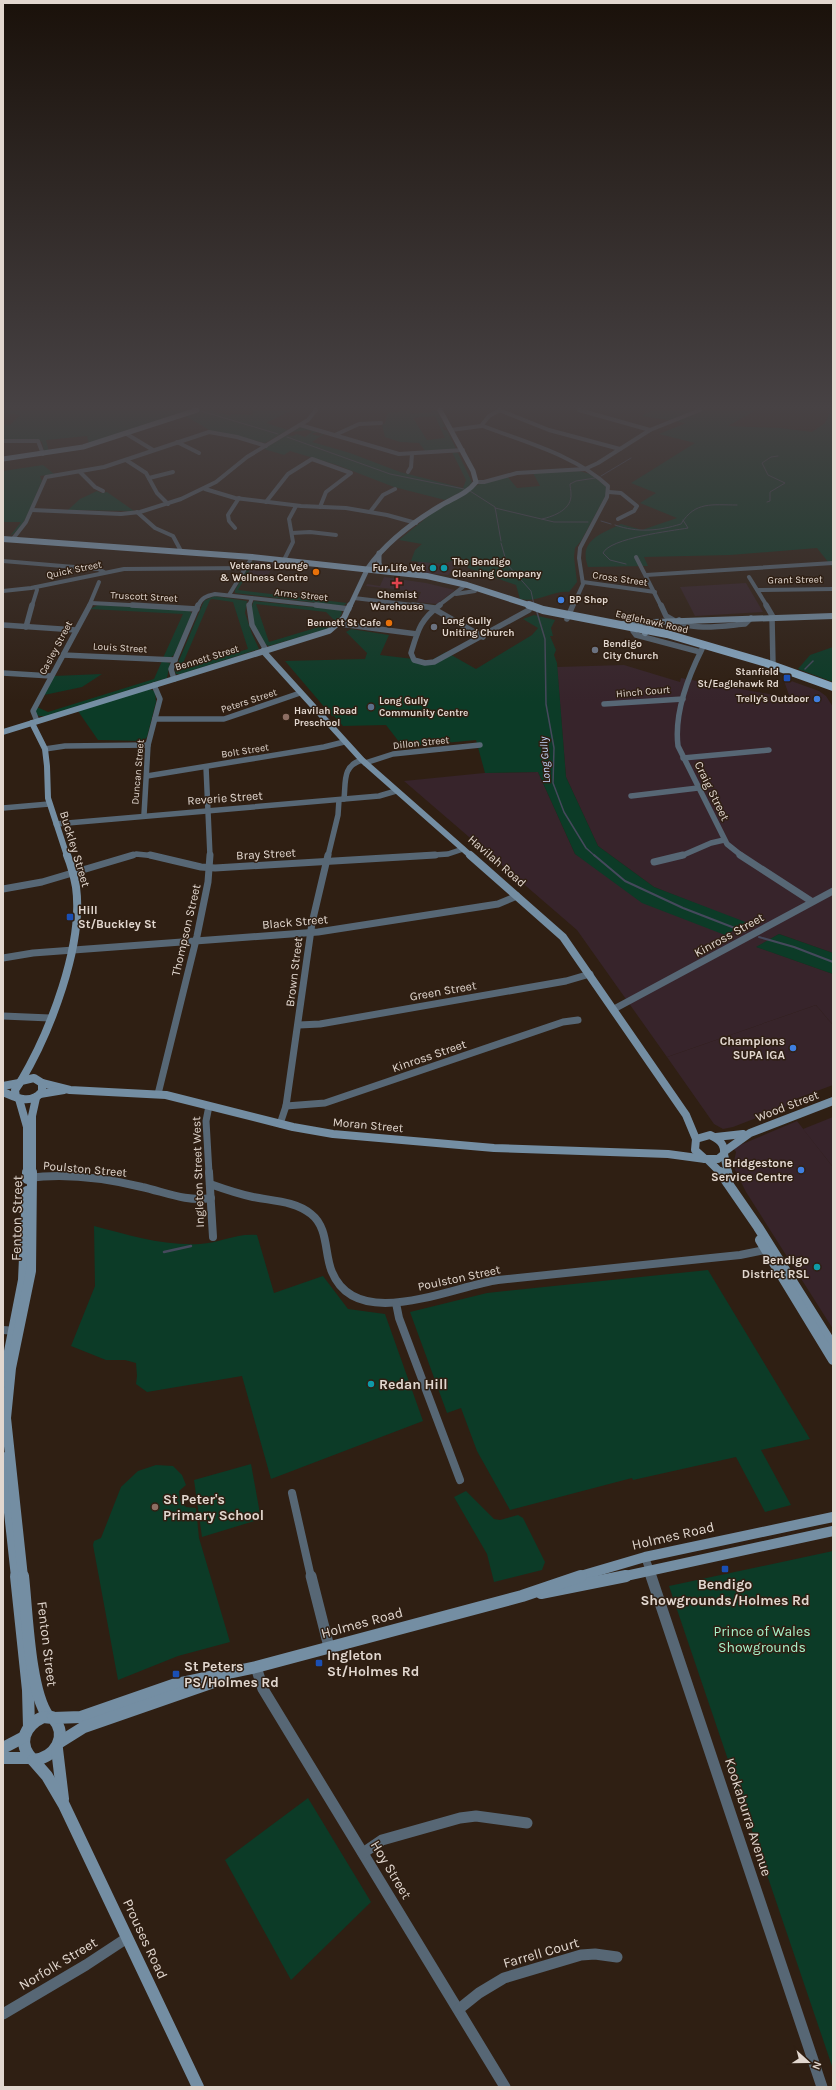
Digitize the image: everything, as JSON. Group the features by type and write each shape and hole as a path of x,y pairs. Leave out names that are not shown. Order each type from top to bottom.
{"main road":[{"name":"Eaglehawk Road","path":"3,539 181,552 367,570 383,570 457,582 535,610"},
{"name":"Eaglehawk Road","path":"252,558 284,560 421,578 463,587 535,610 633,631 646,631"},
{"name":"Eaglehawk Road","path":"568,617 623,624 654,633 701,651 762,667 833,692"},
{"name":"Eaglehawk Road","path":"654,633 668,634 773,666 833,687"},
{"path":"668,634 700,646 701,651"}],"street":[{"path":"12,540 25,524 32,510 108,515 137,512 154,508"},
{"path":"233,508 228,515 229,521 235,528"},
{"path":"284,560 294,542 289,518 295,508"},
{"path":"344,508 416,523"},
{"path":"370,512 373,508"},
{"path":"417,634 340,624 349,609 367,570 379,553 436,508"},
{"path":"568,617 583,582 579,558 580,548 601,508"},
{"path":"618,519 634,511 636,508"},
{"path":"137,512 154,527 173,536 181,552"},
{"path":"292,533 310,532 336,536"},
{"path":"379,553 379,564 383,570"},
{"path":"636,557 646,575 665,618"},
{"path":"228,595 252,558"},
{"path":"3,561 96,568 104,572"},
{"path":"646,575 833,564"},
{"name":"Quick Street","path":"3,591 36,587 129,568 245,568"},
{"path":"749,577 758,590 772,617 773,666"},
{"name":"Casley Street","path":"34,722 33,711 91,603 99,582"},
{"name":"Cross Street","path":"583,582 654,592"},
{"path":"26,627 37,590 36,587"},
{"path":"463,587 425,617 417,634 411,655 414,660 431,663 535,610"},
{"name":"Grant Street","path":"758,590 833,588"},
{"path":"453,594 475,591"},
{"name":"Arms Street","path":"197,609 202,599 208,595 228,595 349,609"},
{"name":"Havilah Road","path":"252,598 248,607 248,613 256,636 264,651 344,742 396,790 563,937 686,1115 695,1143"},
{"path":"354,598 434,609 483,637"},
{"name":"Truscott Street","path":"91,603 197,609"},
{"path":"174,679 171,672 197,609"},
{"path":"654,633 662,624 677,621 833,616"},
{"path":"623,624 654,622 665,618 677,621 684,626 693,627 745,624 749,622 751,618"},
{"path":"646,631 654,622"},
{"name":"Bennett Street","path":"3,732 324,633 340,624"},
{"path":"3,625 76,630"},
{"name":"Eaglehawk Road","path":"633,631 701,651"},
{"name":"Craig Street","path":"701,651 692,671 683,699 676,738 683,758 724,840 736,852 811,901"},
{"name":"Louis Street","path":"63,655 175,660"},
{"path":"3,673 51,676"},
{"name":"Duncan Street","path":"144,815 148,745 160,699 154,685"},
{"name":"Peters Street","path":"155,719 224,719 300,693"},
{"name":"Hinch Court","path":"604,704 683,699"},
{"name":"Buckley Street","path":"20,1082 37,1053 50,1018 71,950 77,907 76,889 72,873 49,804 46,786 46,749 34,722"},
{"name":"Bolt Street","path":"147,776 330,746 344,742"},
{"path":"46,749 79,746 148,745"},
{"name":"Dillon Street","path":"364,761 393,754 480,746"},
{"path":"683,758 769,750"},
{"name":"Brown Street","path":"280,1124 286,1106 299,1025 310,932 348,768 352,763 364,761"},
{"name":"Thompson Street","path":"158,1094 196,939 206,895 210,868 206,767"},
{"path":"631,796 698,788"},
{"name":"Reverie Street","path":"56,824 144,815 341,800 380,796 396,790"},
{"path":"3,808 49,804"},
{"path":"654,862 676,858 711,843 724,840"},
{"name":"Bray Street","path":"3,889 42,882 122,857 144,854 210,868 448,854 463,849"},
{"name":"Kinross Street","path":"614,1009 811,901 833,891"},
{"name":"Black Street","path":"3,958 33,953 196,939 310,932 498,904 517,896"},
{"name":"Green Street","path":"299,1025 326,1023 566,981 590,974"},
{"path":"3,1016 50,1018"},
{"name":"Kinross Street","path":"286,1106 325,1103 563,1022 578,1020"},
{"name":"Buckley Street","path":"37,1053 40,1081"},
{"path":"3,1086 29,1078 40,1081 43,1088 38,1096 27,1100 3,1092"},
{"name":"Moran Street","path":"40,1081 70,1090"},
{"path":"18,1098 15,1090 20,1082"},
{"name":"Moran Street","path":"38,1096 70,1090 158,1094 280,1124 332,1134 494,1148 668,1154 707,1160"},
{"name":"Fenton Street","path":"38,1096 32,1116 25,1268 9,1382 7,1427 35,1682 43,1709 50,1717"},
{"name":"Fenton Street","path":"18,1098 27,1127 30,1178"},
{"name":"Wood Street","path":"724,1152 750,1133 833,1101"},
{"name":"Ingleton Street West","path":"209,1106 206,1121 213,1237"},
{"name":"Havilah Road","path":"686,1115 713,1136"},
{"name":"Wood Street","path":"713,1136 750,1133"},
{"path":"730,1186 722,1143 713,1136 702,1136 695,1143 698,1154 718,1168 730,1186 833,1360"},
{"name":"Moran Street","path":"668,1154 695,1143"},
{"path":"707,1160 718,1159 724,1152"},
{"name":"Poulston Street","path":"30,1178 103,1180 138,1186 192,1201 211,1198"},
{"name":"Poulston Street","path":"210,1184 251,1197 298,1206 309,1211 318,1220 330,1270 341,1287 362,1300 382,1303 396,1303 440,1294 486,1281 769,1250"},
{"path":"769,1250 833,1346"},
{"path":"396,1303 416,1364 460,1480"},
{"path":"3,1330 16,1331"},
{"name":"Fenton Street","path":"3,1382 16,1331"},
{"name":"Fenton Street","path":"3,1457 28,1690 27,1732"},
{"path":"292,1493 294,1512 329,1647"},
{"name":"Holmes Road","path":"50,1717 60,1719 81,1717 176,1684 256,1667 522,1596 567,1580 645,1557 833,1517"},
{"name":"Holmes Road","path":"522,1596 570,1588 833,1531"},
{"name":"Kookaburra Avenue","path":"645,1557 822,2087"},
{"name":"Holmes Road","path":"59,1745 84,1727 256,1667"},
{"name":"Hoy Street","path":"256,1667 258,1678 263,1688 505,2087"},
{"path":"3,1748 27,1732 38,1719 50,1717 59,1724 61,1730 59,1745 46,1759 3,1758"},
{"path":"27,1732 24,1749 32,1759"},
{"name":"Prouses Road","path":"59,1745 64,1806"},
{"name":"Prouses Road","path":"32,1759 47,1776 64,1806 198,2087"},
{"path":"363,1853 382,1840 460,1818 476,1816 527,1823"},
{"name":"Norfolk Street","path":"3,2014 86,1965 128,1938"},
{"name":"Farrell Court","path":"459,2010 479,1993 504,1978 581,1955 595,1954 617,1957"}],"shaded area":[{"path":"454,560 460,560 448,575 415,572 419,561 443,564"},
{"path":"257,561 274,564 266,579 243,576 251,563"},
{"path":"384,577 426,583 455,590 437,604 417,602 421,592 366,586 367,584 380,586"},
{"path":"746,583 763,612 695,616 680,587"},
{"path":"624,665 680,682 681,678 790,698 783,678 819,691 826,696 833,707 833,953 779,934 757,947 833,974 833,1025 816,1005 667,1057 577,930 404,781 484,773 538,772 575,854 725,935 747,924 654,887 598,846 566,777 557,667"},
{"path":"816,1005 833,1025 833,1085 798,1098 785,1107 733,1127 723,1129 714,1124 667,1057"},
{"path":"833,1117 833,1167 803,1129"},
{"path":"797,1121 833,1167 833,1329 746,1192 733,1166 736,1152 733,1148"}],"green space":[{"path":"3,508 31,508 20,527 10,536 21,522 3,522"},
{"path":"71,508 129,508 134,511 68,510"},
{"path":"441,508 599,508 581,541 575,548 574,557 577,582 569,592 527,600 520,599 516,585 468,568 468,566 458,563 459,560 454,560 443,564 411,561 415,550 422,544 399,540"},
{"path":"651,508 833,508 833,568 817,548 730,555 644,557 648,566 588,567 586,550 593,539 599,535 621,524 642,530 677,518"},
{"path":"255,561 238,590 347,603 343,606 235,593 235,590 251,563"},
{"path":"214,596 247,601 245,613 259,649 181,674 176,674 175,670 204,601","holes":["210,600 233,602 248,649 180,670"]},
{"path":"254,601 341,610 342,613 338,620 327,629 269,646 261,639 255,626 252,606","holes":["256,604 326,612 334,620 332,623 269,642"]},
{"path":"98,605 188,610 192,613 174,655 170,658 163,658 183,614 90,609"},
{"path":"534,615 555,620 551,628 553,636 550,636 556,650 554,655 557,663 566,777 598,846 654,887 748,923 725,935 642,903 575,854 538,772 485,773 476,740 403,747 386,725 343,726 334,716 332,716 285,661 365,659 367,653 346,632 351,629 389,635 380,655 430,661 446,652 476,669 532,635 538,628 523,619"},
{"path":"833,647 833,682 798,669 810,655"},
{"path":"162,661 170,663 167,678 46,716 39,716 35,713 37,707 48,712 154,679"},
{"path":"102,674 82,687 44,695 54,676"},
{"path":"149,689 155,691 156,702 147,737 143,741 98,740 78,711"},
{"path":"779,934 833,953 833,974 756,947"},
{"path":"94,1226 159,1242 186,1244 207,1243 242,1235 257,1235 274,1293 323,1276 348,1309 385,1314 423,1421 271,1479 242,1376 147,1392 136,1384 136,1363 125,1360 106,1360 71,1346 95,1286"},
{"path":"708,1270 810,1439 761,1450 791,1505 765,1512 736,1457 633,1480 632,1478 510,1510 477,1451 461,1408 447,1413 410,1312 487,1293"},
{"path":"251,1464 261,1519 202,1537 194,1480"},
{"path":"156,1465 173,1466 182,1475 186,1485 179,1491 180,1501 186,1507 196,1508 199,1538 230,1642 178,1656 118,1680 93,1545 94,1541 101,1538 121,1487 138,1471"},
{"path":"466,1491 494,1519 500,1520 518,1515 523,1518 545,1562 542,1570 494,1582 487,1554 454,1497"},
{"name":"Prince of Wales Showgrounds","path":"833,1551 833,2069 669,1586"},
{"path":"308,1798 371,1902 291,1980 225,1860"}],"waterway":[{"path":"495,508 554,522 588,522"},
{"name":"Long Gully","path":"495,508 501,541"},
{"path":"542,519 557,514 566,508"},
{"path":"683,521 692,511 700,508"},
{"path":"601,521 611,524"},
{"path":"615,525 623,528 656,530 681,524 683,521"},
{"path":"626,564 610,560 603,553 608,548 628,539 688,528 683,521"},
{"name":"Long Gully","path":"501,543 507,564 531,591 534,605"},
{"name":"Long Gully","path":"536,609 545,639 546,704 554,748 553,783 564,812 586,848 595,856"},
{"path":"805,669 813,661"},
{"name":"Long Gully","path":"594,855 625,881 683,908 745,932"},
{"name":"Long Gully","path":"759,937 794,947 833,962"},
{"path":"164,1252 191,1246"}],"place":[{"name":"Fur Life Vet","path":"433,568"},
{"name":"The Bendigo Cleaning Company","path":"444,568"},
{"name":"Veterans Lounge & Wellness Centre","path":"316,572"},
{"name":"Chemist Warehouse","path":"397,583"},
{"name":"BP Shop","path":"561,600"},
{"name":"Bennett St Cafe","path":"389,623"},
{"name":"Long Gully Uniting Church","path":"434,627"},
{"name":"Bendigo City Church","path":"595,650"},
{"name":"Stanfield St/Eaglehawk Rd","path":"787,678"},
{"name":"Trelly's Outdoor","path":"817,699"},
{"name":"Long Gully Community Centre","path":"371,707"},
{"name":"Havilah Road Preschool","path":"286,717"},
{"name":"Hill St/Buckley St","path":"70,917"},
{"name":"Champions SUPA IGA","path":"793,1048"},
{"name":"Bridgestone Service Centre","path":"801,1170"},
{"name":"Bendigo District RSL","path":"817,1267"},
{"name":"Redan Hill","path":"371,1384"},
{"name":"St Peter's Primary School","path":"155,1507"},
{"name":"Bendigo Showgrounds/Holmes Rd","path":"725,1569"},
{"name":"Ingleton St/Holmes Rd","path":"319,1663"},
{"name":"St Peters PS/Holmes Rd","path":"176,1674"}]}
